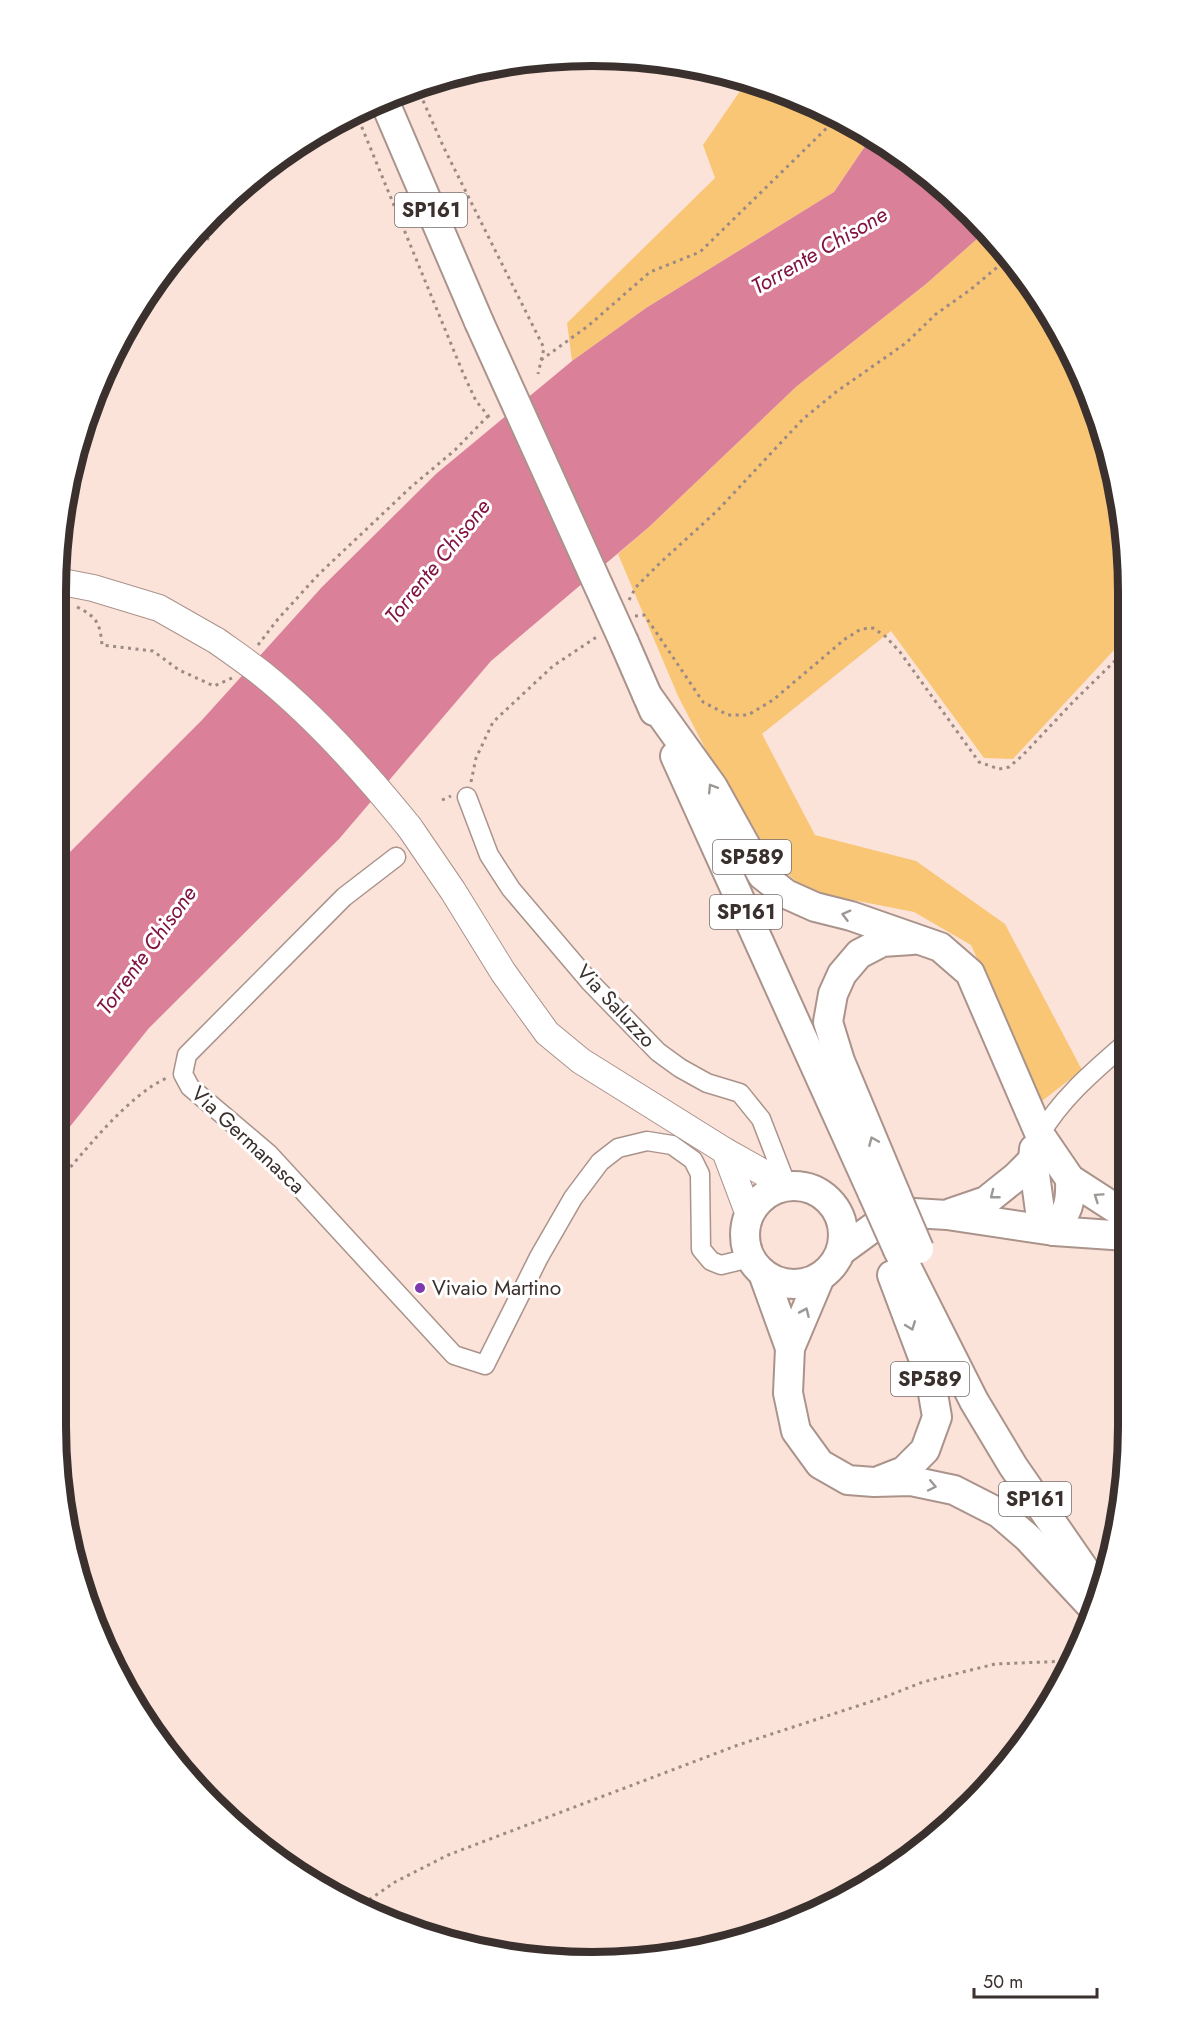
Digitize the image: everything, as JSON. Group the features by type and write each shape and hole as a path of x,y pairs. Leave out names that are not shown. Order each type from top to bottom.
{"main road":[{"name":"SP161","path":"387,108 479,322 620,629 647,695 844,1130 881,1199 900,1250 974,1401 1013,1466 1094,1583"},
{"path":"66,583 93,588 150,605 180,619 217,641 261,673 298,705 351,757 410,828 503,972 547,1033 581,1061 725,1151 787,1186"},
{"name":"SP589","path":"647,695 713,787 762,875 786,894 815,908 850,916 940,947 970,973 1036,1147 1070,1179 1118,1208"},
{"path":"881,1199 828,1022 833,994 842,974 860,954 882,942 922,940"},
{"path":"946,1215 986,1201 1016,1178 1036,1147"},
{"path":"1036,1147 1040,1211 1054,1231"},
{"path":"725,1151 749,1215"},
{"path":"1054,1231 1067,1211 1071,1198 1070,1179"},
{"path":"749,1215 758,1201 771,1191 787,1186 804,1186 819,1192 832,1203 840,1218 844,1234 841,1251"},
{"path":"832,1203 881,1199 946,1215 1054,1231 1118,1235"},
{"name":"SP589","path":"881,1199 841,1251 833,1266 820,1277 790,1347 788,1393 796,1431 820,1464 848,1480 874,1482 904,1472 925,1450 937,1417 930,1376 900,1250"},
{"name":"SP589","path":"749,1215 745,1229 745,1244 790,1347"},
{"path":"757,1267 777,1282 792,1285 807,1283 820,1277"},
{"path":"874,1482 911,1481 954,1490 999,1513 1028,1538 1087,1602"}],"street":[{"name":"Via Saluzzo","path":"467,797 489,855 511,889 590,982 658,1052 707,1083 740,1093 761,1119 787,1186"},
{"name":"Via Germanasca","path":"396,857 344,897 187,1055 183,1074 190,1087 269,1154 454,1354 485,1365 539,1257 573,1198 600,1162 618,1149 647,1141 672,1145 693,1160 700,1174 701,1249 711,1261 757,1267"},
{"path":"1036,1147 1050,1118 1088,1076 1118,1050"}],"path":[{"path":"421,95 444,148 544,348 538,374"},
{"path":"252,652 318,575 489,417 476,401 463,373 359,120"},
{"path":"541,360 588,326 650,272 700,252 831,123"},
{"path":"207,240 218,222"},
{"path":"626,607 636,587 717,511 803,419 836,392 906,343 936,314 1002,263"},
{"path":"76,607 93,615 101,632 102,645 153,651 179,670 214,687 233,677"},
{"path":"467,797 476,758 493,722 553,666 644,615 703,702 728,715 748,715 773,700 845,639 861,629 873,628 885,636 900,652 979,762 999,769 1009,767 1023,756 1118,658"},
{"path":"66,1173 131,1102 149,1087 165,1078 183,1074"},
{"path":"367,1901 395,1882 448,1855 738,1745 885,1697 923,1682 994,1664 1063,1661"}],"shaded area":[{"path":"742,88 825,120 867,144 834,192 646,308 572,361 567,323 715,178 703,145"},
{"path":"979,237 1029,300 1064,359 1090,423 1108,489 1117,558 1118,646 1013,759 984,758 891,631 762,734 815,835 916,861 1005,924 1082,1070 1042,1101 971,945 914,912 807,891 755,845 678,696 618,554 797,386 926,284"}],"water":[{"name":"Torrente Chisone","path":"867,144 939,197 979,237 926,284 797,386 649,527 491,661 339,839 149,1028 66,1132 66,856 202,720 322,587 437,473 572,361 646,308 834,192"}],"place":[{"name":"Vivaio Martino","path":"420,1288"}]}
